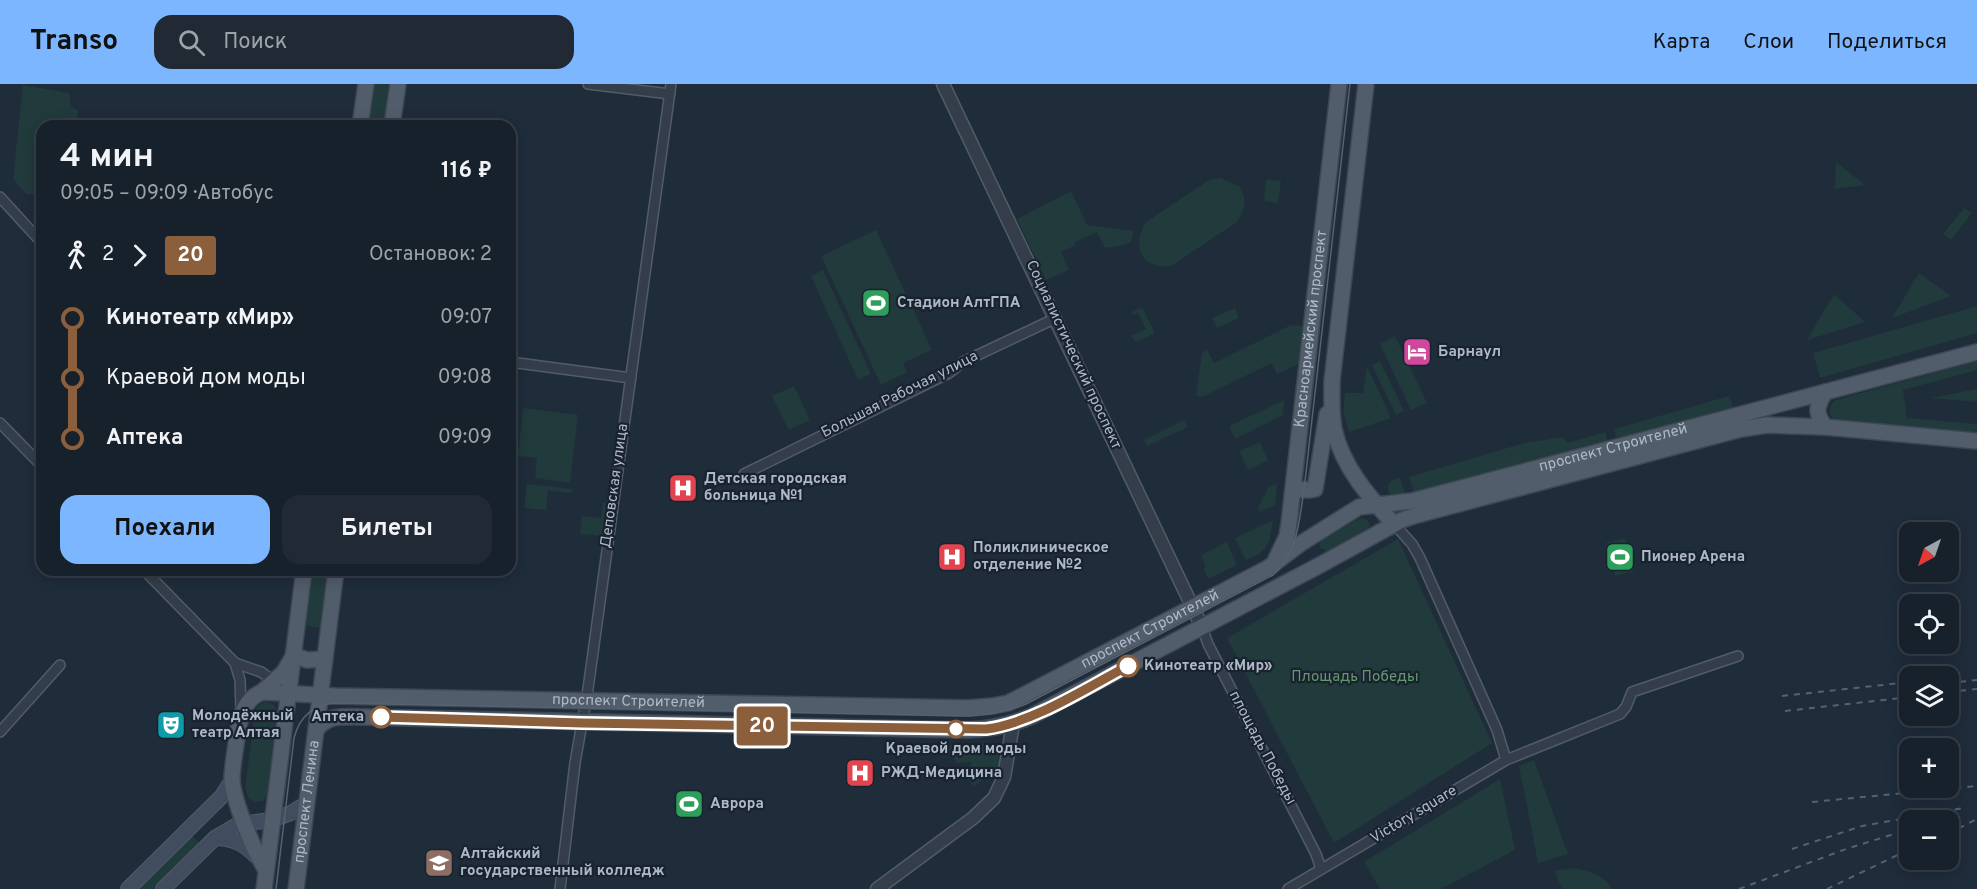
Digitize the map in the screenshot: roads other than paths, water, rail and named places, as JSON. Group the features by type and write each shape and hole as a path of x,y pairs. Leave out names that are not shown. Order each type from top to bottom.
{"main road":[{"path":"361,120 366,84"},
{"path":"393,120 398,84"},
{"name":"Красноармейский проспект","path":"1268,568 1281,549 1289,523 1339,84"},
{"name":"Красноармейский проспект","path":"1366,84 1332,381 1332,407 1334,430 1349,466 1361,486 1394,524"},
{"name":"проспект Строителей","path":"262,692 840,706 977,708 1008,703 1268,568 1336,520 1359,507 1412,501 1977,352"},
{"path":"1293,489 1315,489 1332,381"},
{"path":"1824,427 1818,417 1817,408 1825,392"},
{"name":"проспект Строителей","path":"316,730 322,723 336,717 986,729 1013,724 1032,716 1394,524 1417,515 1741,429 1767,425 1824,427 1977,441"},
{"path":"1289,523 1292,550 1302,560 1320,565"},
{"path":"264,889 263,865 272,820 303,576"},
{"name":"проспект Ленина","path":"296,889 335,576"},
{"path":"293,655 307,660 325,659"},
{"path":"128,889 222,796 232,780 242,713 253,696 275,682 284,672 293,655"},
{"path":"840,706 840,727"},
{"path":"232,780 245,822 263,865"},
{"path":"163,889 215,838 245,822 272,820 291,813 307,803"},
{"path":"199,819 215,838"},
{"path":"215,838 230,838 242,844 263,865"}],"street":[{"path":"588,84 670,89"},
{"name":"Социалистический проспект","path":"943,84 1202,627"},
{"name":"Деповская улица","path":"560,889 575,763 586,700 670,89"},
{"path":"0,197 36,236"},
{"name":"Большая Рабочая улица","path":"744,474 949,373 963,362 1056,318"},
{"path":"516,363 631,378"},
{"path":"0,423 36,460"},
{"path":"1394,524 1412,544 1420,558 1497,730 1506,760"},
{"path":"150,576 235,663 261,672 288,694"},
{"name":"площадь Победы","path":"1202,627 1208,644 1316,854 1321,869"},
{"name":"Victory square","path":"1288,889 1506,760 1620,714 1626,707 1632,692 1738,656"},
{"path":"235,663 240,680 242,713"},
{"path":"0,732 60,666"},
{"path":"877,889 973,818 994,798 1004,777 1013,724"}],"tram line":[{"path":"276,889 294,738 304,717 321,706 337,703 968,716 991,714 1026,704 1273,575 1288,557 1301,513 1350,84"}],"railway":[{"path":"1959,682 1977,680"},
{"path":"1782,696 1899,683"},
{"path":"1959,691 1977,689"},
{"path":"1785,711 1899,698"},
{"path":"1812,802 1977,786"},
{"path":"1792,849 1862,826 1963,808"},
{"path":"1959,828 1977,819"},
{"path":"1739,889 1846,849 1899,832"},
{"path":"1827,889 1899,854"}],"place":[{"name":"Стадион АлтГПА","path":"876,303"},
{"name":"Барнаул","path":"1417,352"},
{"name":"Детская городская больница №1","path":"683,488"},
{"name":"Поликлиническое отделение №2","path":"952,557"},
{"name":"Пионер Арена","path":"1620,557"},
{"name":"Кинотеатр «Мир»","path":"1128,666"},
{"name":"Аптека","path":"381,717"},
{"name":"Молодёжный театр Алтая","path":"171,725"},
{"name":"Краевой дом моды","path":"956,729"},
{"name":"РЖД-Медицина","path":"860,773"},
{"name":"Аврора","path":"689,804"},
{"name":"Алтайский государственный колледж","path":"439,863"}],"park label":[{"name":"Площадь Победы","path":"1355,677"}]}
